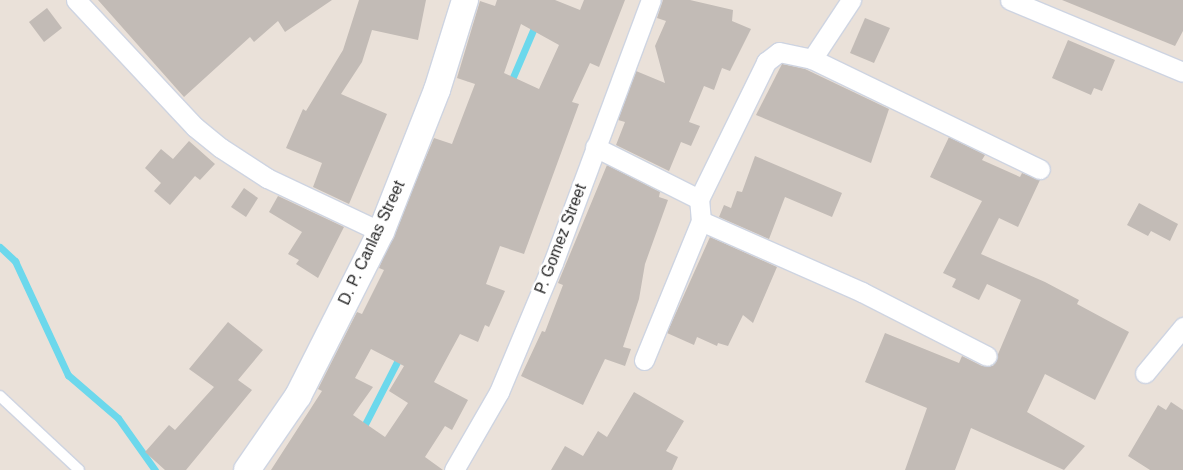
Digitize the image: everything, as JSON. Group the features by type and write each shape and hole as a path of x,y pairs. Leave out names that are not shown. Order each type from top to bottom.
{"main road":[{"name":"D. P. Canlas Street","path":"247,470 298,396 381,232 437,90 465,0"}],"street":[{"path":"76,0 195,127 221,148 267,178 381,232"},
{"name":"P. Gomez Street","path":"454,470 499,392 651,0"},
{"path":"812,59 851,0"},
{"path":"1010,0 1183,72"},
{"path":"644,360 701,221 699,199 766,62 778,52 812,59 1040,169"},
{"path":"595,147 699,199"},
{"path":"701,221 862,292 987,356"},
{"path":"1145,373 1183,327"}],"lane":[{"path":"0,396 78,470"}],"building":[{"path":"98,0 332,0 285,32 278,21 254,42 250,37 184,97"},
{"path":"359,0 426,0 418,40 372,30 362,62 341,94 387,114 349,204 313,187 322,163 286,148 303,109 306,111 343,50"},
{"path":"497,0 555,0 580,10 584,0 625,0 599,67 590,63 572,102 579,104 524,254 500,246 486,284 505,291 489,327 485,325 478,342 460,334 434,382 468,400 452,430 445,426 425,457 443,470 271,470 322,391 318,389 357,312 362,314 384,270 379,268 434,138 452,144 475,84 457,78 480,1 495,6","holes":["521,24 559,45 539,89 504,73","371,349 404,366 389,391 408,403 385,437 353,415 373,387 355,378"]},
{"path":"663,0 690,0 733,10 732,21 751,29 730,71 722,68 714,90 704,86 689,122 700,126 691,146 681,142 669,171 616,145 625,122 618,120 636,71 665,83 655,46 666,21 657,18"},
{"path":"1062,0 1183,0 1183,31 1175,46"},
{"path":"47,8 62,28 44,42 29,22"},
{"path":"865,18 890,28 874,63 850,53"},
{"path":"1068,40 1115,60 1102,91 1094,88 1091,95 1052,78"},
{"path":"782,64 805,69 889,109 871,163 756,115"},
{"path":"949,137 985,155 982,160 1020,177 1022,173 1040,180 1018,227 999,218 981,254 1045,282 1079,300 1077,304 1129,332 1095,400 1045,374 1027,412 1085,446 1064,470 971,428 955,470 905,470 927,408 865,382 885,333 959,363 962,356 982,366 993,366 1021,300 987,284 979,300 952,287 956,279 943,273 982,201 930,177"},
{"path":"189,141 215,164 200,180 195,176 170,205 154,191 161,183 145,168 161,149 173,159"},
{"path":"755,156 842,193 832,217 785,197 769,239 719,217 724,205 731,208 737,191 742,192"},
{"path":"607,165 660,192 659,197 668,200 645,264 639,299 623,347 631,349 625,366 605,359 583,405 521,376 542,331 545,332 563,285 558,283"},
{"path":"244,188 258,198 246,217 231,207"},
{"path":"278,196 344,227 318,278 296,264 299,260 288,254 302,232 269,212"},
{"path":"1139,203 1178,224 1170,241 1151,231 1148,236 1127,225"},
{"path":"710,237 777,267 753,323 743,315 728,346 718,343 717,346 697,337 694,345 667,333"},
{"path":"228,322 263,350 238,380 252,390 186,470 165,470 145,452 169,425 175,430 214,387 189,369"},
{"path":"634,392 684,421 666,451 678,457 672,470 551,470 565,446 583,456 598,431 607,437"},
{"path":"1171,402 1183,410 1183,470 1150,470 1128,456 1158,405 1166,410"}],"waterway":[{"path":"510,84 536,23"},
{"path":"0,247 15,261 68,375 118,418 155,470"},
{"path":"362,430 400,356"}]}
